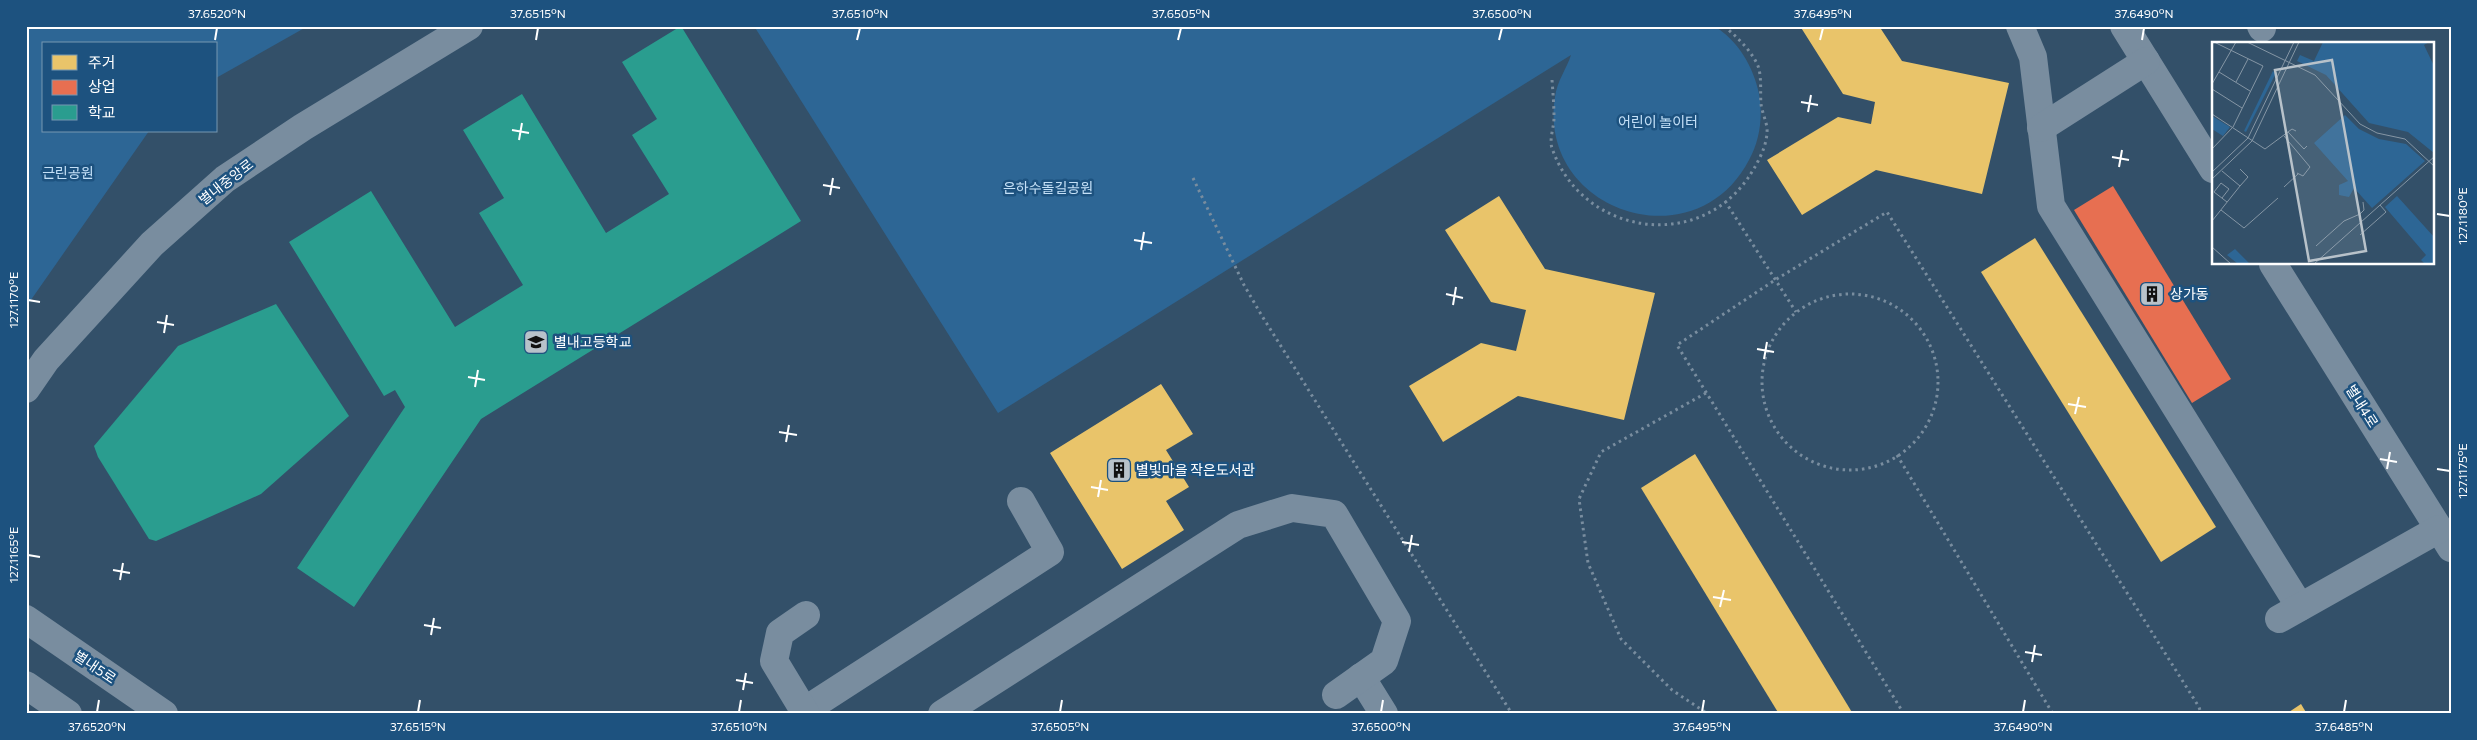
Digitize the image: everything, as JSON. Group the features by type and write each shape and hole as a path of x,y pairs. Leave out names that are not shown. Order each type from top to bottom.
{"street":[{"name":"별내중앙로","path":"26,389 46,360 152,244 225,179 303,127 469,26"},
{"path":"2020,26 2033,56 2051,206 2290,613 2445,538"},
{"path":"2124,26 2212,167"},
{"path":"2041,128 2146,60"},
{"name":"별내4로","path":"2274,265 2445,538"},
{"path":"806,615 780,633 774,661 805,712 1050,552 1021,502"},
{"path":"942,714 1238,525 1292,508 1334,514 1397,621 1384,661 1336,695"},
{"name":"별내5로","path":"26,619 164,714"},
{"path":"1361,677 1384,714"},
{"path":"26,685 68,714"}],"path":[{"path":"1552,80 1554,120 1551,146 1565,176 1587,201 1616,218 1648,226 1681,224 1712,212 1738,191 1758,164 1768,133 1761,107 1758,67 1740,40 1724,26"},
{"path":"1193,178 1244,286 1512,714"},
{"path":"1725,201 1796,312"},
{"path":"1904,714 1677,345 1775,280 1887,212 2199,707 2201,714"},
{"path":"1857,293 1886,300 1910,316 1928,339 1938,367 1937,396 1928,424 1910,447 1885,463 1857,470 1828,468 1802,456 1780,436 1766,410 1762,381 1767,353 1780,327 1796,312 1802,307 1829,296 1857,293"},
{"path":"1706,393 1601,452 1579,499 1588,563 1621,639 1672,690 1708,714"},
{"path":"1897,455 2053,714"}],"green space":[{"name":"근린공원","path":"26,26 308,26 218,77 218,42 42,42 42,132 148,132 26,307"},
{"name":"은하수돌길공원","path":"754,26 1714,26 1730,39 1749,65 1757,84 1761,111 1758,136 1753,152 1724,192 1693,210 1659,216 1625,210 1594,194 1570,170 1556,137 1555,97 1571,55 998,413"}],"building: 주거":[{"path":"1800,26 1879,26 1902,61 2009,83 1982,194 1876,170 1802,215 1767,160 1838,117 1871,124 1875,102 1843,94"},
{"path":"1499,196 1545,269 1655,293 1624,420 1518,396 1443,442 1409,386 1481,343 1516,351 1526,310 1491,302 1445,230"},
{"path":"2035,238 2216,527 2161,562 1981,272"},
{"name":"별빛마을 작은도서관","path":"1161,384 1193,434 1166,450 1189,487 1166,501 1184,530 1122,569 1050,453"},
{"path":"1695,454 1853,714 1779,714 1641,488"},
{"path":"2301,704 2307,714 2286,714"}],"building: 상업":[{"name":"상가동","path":"2113,186 2231,379 2192,403 2074,210"}],"building: 학교":[{"name":"별내고등학교","path":"681,26 801,221 481,419 354,607 297,568 405,407 395,390 384,396 289,242 371,191 455,327 523,285 479,213 504,198 463,130 522,94 606,233 669,194 632,135 657,119 622,62"},
{"path":"276,304 349,416 261,494 156,541 149,539 98,457 94,446 178,346"}],"place":[{"name":"상가동","path":"2152,294"},
{"name":"별내고등학교","path":"536,342"},
{"name":"별빛마을 작은도서관","path":"1119,470"}],"park label":[{"name":"어린이 놀이터","path":"1658,122"}]}
